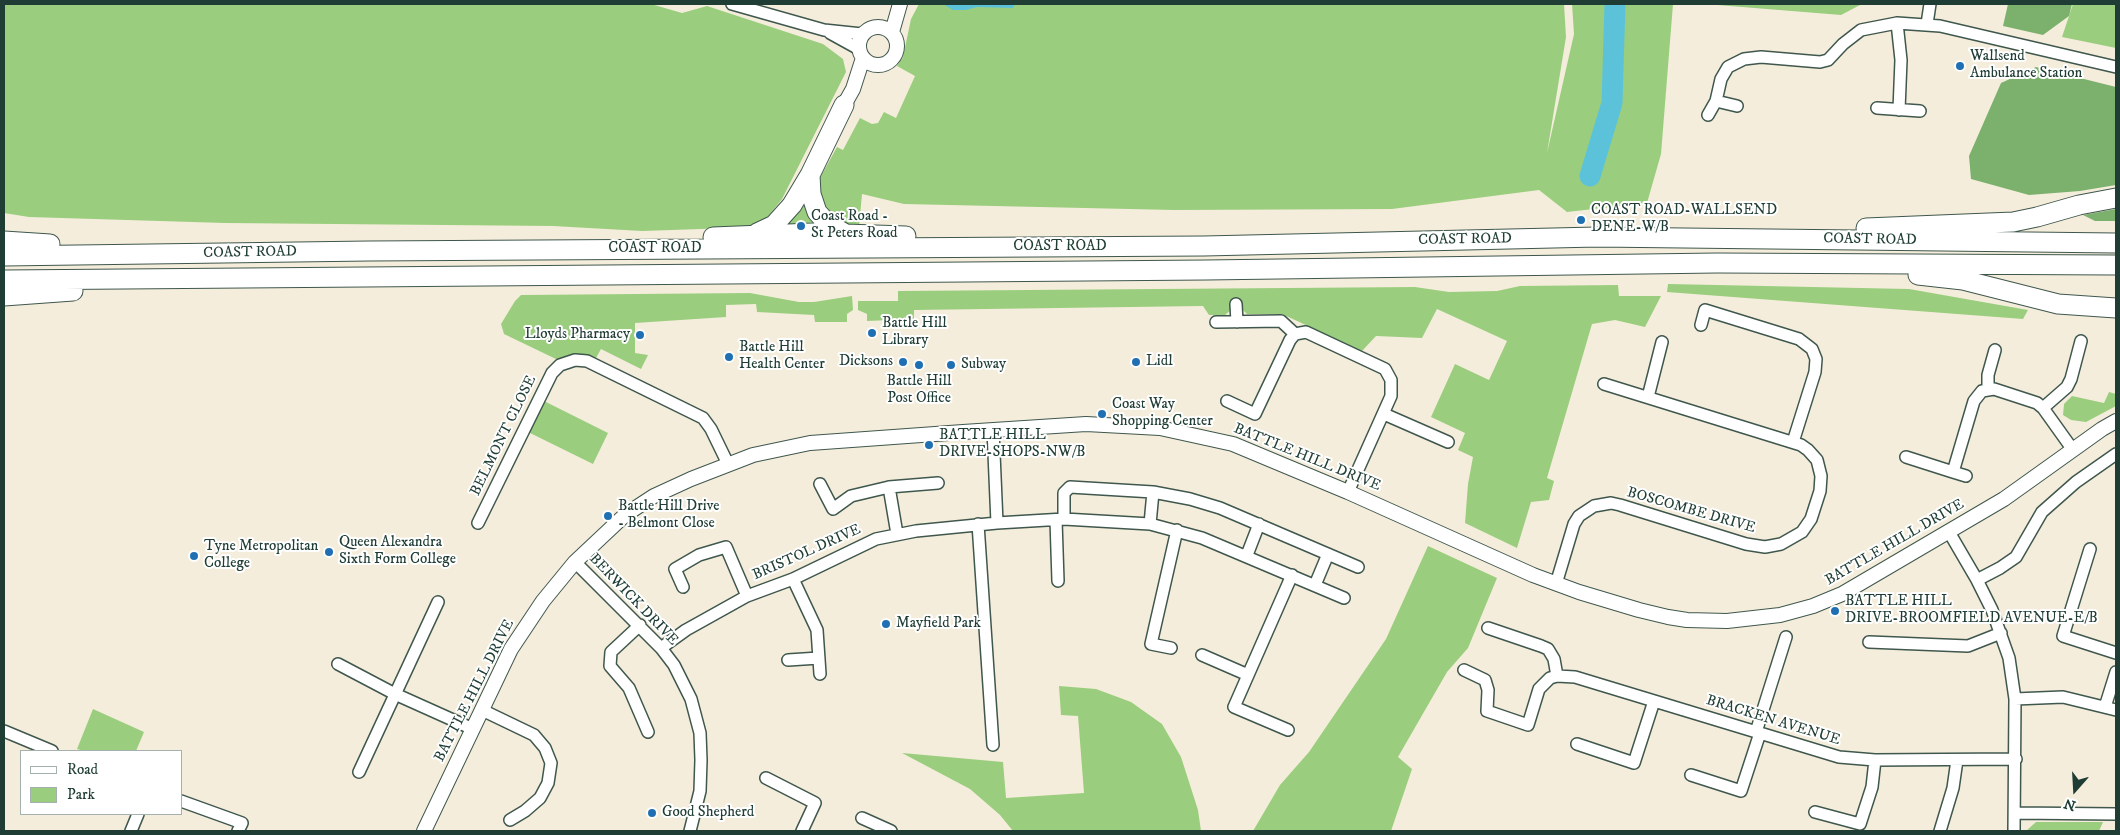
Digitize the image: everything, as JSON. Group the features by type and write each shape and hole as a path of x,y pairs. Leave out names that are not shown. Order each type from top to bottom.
{"highway":[{"path":"753,234 766,230 780,220 792,205 810,175 848,97"},
{"path":"810,175 811,194 818,212 828,224 844,233"},
{"path":"1597,238 1999,223 2025,220 2079,205 2116,198"},
{"path":"369,251 753,234 844,233 1204,246"},
{"name":"COAST ROAD","path":"4,256 369,251 1204,246 1597,238 2116,243"},
{"path":"4,241 219,253"},
{"path":"1717,263 1868,271 1946,278 2049,302 2116,308"},
{"name":"COAST ROAD","path":"4,280 1206,270 1717,263 2116,265"},
{"path":"4,296 231,278"}],"street":[{"path":"732,4 824,30 862,34 872,27 878,26 892,32 897,41 896,54 886,63 865,57 824,30"},
{"path":"878,26 894,4"},
{"path":"892,32 900,4"},
{"path":"1927,24 1930,4"},
{"path":"1898,23 1901,60 1899,110"},
{"path":"1708,114 1716,101 1721,79 1728,67 1744,58 1761,57 1820,62 1828,60 1843,44 1862,30 1898,23 1927,24 2116,67"},
{"path":"848,97 865,57 862,34"},
{"path":"1716,101 1737,106"},
{"path":"1877,108 1920,111"},
{"path":"1236,304 1237,322"},
{"path":"1700,325 1705,310 1799,339 1809,345 1815,354 1816,365 1793,442"},
{"path":"1216,322 1281,321 1296,334"},
{"path":"1227,401 1255,414 1290,340 1296,334 1306,332 1385,368 1392,380 1392,396 1348,492"},
{"path":"2043,408 2067,387 2082,341"},
{"path":"1648,398 1662,342"},
{"path":"1988,389 1988,375 1995,350"},
{"name":"BELMONT CLOSE","path":"478,523 552,373 560,365 575,360 587,361 703,418 711,429 728,464"},
{"name":"BOSCOMBE DRIVE","path":"1556,584 1574,524 1586,510 1602,504 1620,505 1756,546 1774,546 1796,537 1807,525 1820,491 1820,468 1813,454 1801,445 1604,384"},
{"path":"1953,472 1974,401 1982,391 1988,389 1999,390 2030,400 2043,408 2074,450"},
{"path":"1384,414 1448,442"},
{"name":"BATTLE HILL DRIVE","path":"424,831 511,649 542,601 575,562 625,515 654,496 691,479 753,455 810,443 993,430 1086,424 1160,428 1233,444 1348,492 1556,584 1610,602 1668,617 1709,621 1766,618 1798,610 1842,594 2004,499 2116,421"},
{"path":"993,430 997,522"},
{"path":"1977,580 2016,557 2039,515 2076,482 2116,454"},
{"path":"1906,457 1966,476"},
{"path":"820,484 833,509 851,496 889,487 938,483"},
{"path":"889,487 897,534"},
{"path":"1058,581 1060,520 1064,493 1070,487 1153,492 1190,499 1259,524 1358,567"},
{"path":"1150,524 1153,492"},
{"name":"BRISTOL DRIVE","path":"661,648 686,630 747,596 793,579 876,539 897,534 997,522 1060,520 1150,524 1177,530 1247,555 1344,598"},
{"path":"978,524 992,745"},
{"path":"1247,555 1259,524"},
{"path":"1171,648 1151,644 1177,530"},
{"path":"1949,532 1977,580 2001,633 2009,658 2015,699 2014,831"},
{"path":"682,587 675,569 699,555 726,547 747,596"},
{"path":"2090,550 2063,636 2116,653"},
{"path":"1315,585 1328,554"},
{"name":"BERWICK DRIVE","path":"575,562 661,648 674,665 691,699 700,732 700,791 691,831"},
{"path":"1288,730 1234,707 1292,575"},
{"path":"793,579 817,630 820,674"},
{"path":"359,772 438,602"},
{"path":"640,625 611,652 610,666 628,688 648,732"},
{"path":"1464,670 1485,680 1488,690 1487,711 1528,725 1539,689 1550,678 1557,676 1554,659 1548,649 1488,628"},
{"path":"1869,642 1968,646 2001,633"},
{"path":"1692,775 1741,791 1786,637"},
{"path":"1202,655 1248,675"},
{"path":"788,660 818,658"},
{"path":"338,664 395,694 472,729"},
{"path":"2015,699 2063,697 2111,709 2116,672"},
{"name":"BRACKEN AVENUE","path":"1557,676 1575,677 1839,758 1875,760 2016,759"},
{"path":"1577,744 1634,762 1654,701"},
{"path":"482,710 534,735 545,748 551,763 548,783 540,798 525,811 510,820"},
{"path":"4,731 50,750"},
{"path":"1815,812 1860,824 1872,787 1875,760"},
{"path":"1940,831 1953,788 1957,760"},
{"path":"766,778 815,803 802,831"},
{"path":"182,800 242,823 238,831"},
{"path":"2015,813 2116,814"},
{"path":"131,831 138,815"},
{"path":"862,818 891,831"}],"green space":[{"path":"4,4 651,4 682,13 707,6 823,44 843,59 846,72 782,199 762,224 730,228 642,231 553,226 225,223 29,217 4,213"},
{"path":"919,4 1564,4 1566,37 1547,153 1574,34 1572,4 1673,4 1661,154 1647,203 1567,212 1539,190 1392,209 1174,210 904,204 862,194 859,227 839,224 827,215 816,185 837,147 843,150 860,118 872,124 878,123 884,112 896,118 915,76 897,66 903,57 911,19"},
{"path":"1705,4 1862,4 1841,15"},
{"path":"2008,4 2072,4 2069,16 2043,35 2003,26"},
{"path":"2073,4 2116,4 2116,48 2062,37"},
{"path":"2036,67 2116,87 2116,185 2080,191 2029,195 1971,179 1969,156 2001,83"},
{"path":"803,194 818,224 785,228"},
{"path":"2116,209 2116,221 2095,221 2083,215"},
{"path":"1668,284 1909,289 2028,310 2023,319 1667,292"},
{"path":"1618,285 1619,296 1661,296 1645,327 1615,320 1592,324 1547,478 1554,481 1549,500 1531,502 1517,548 1465,523 1468,484 1473,457 1458,450 1465,433 1431,417 1455,364 1489,380 1507,341 1437,309 1422,338 1376,336 1362,351 1282,314 1247,314 1241,308 1232,309 1225,315 1209,315 1203,306 914,310 914,319 867,321 867,314 858,310 858,301 898,301 898,291 1415,287 1449,292 1497,291 1520,286"},
{"path":"750,293 799,302 814,302 852,296 853,310 847,314 847,322 815,322 814,315 757,312 756,304 726,305 726,317 635,323 635,353 648,355 641,369 601,349 596,358 579,354 558,360 504,334 501,324 515,301 521,295"},
{"path":"2109,392 2116,394 2116,406 2086,422 2071,420 2063,415 2064,404 2072,396 2104,403"},
{"path":"544,401 608,433 593,464 528,432"},
{"path":"1428,546 1497,578 1468,648 1447,672 1398,757 1412,769 1391,831 1253,831 1280,785 1309,752 1386,639"},
{"path":"1059,686 1096,689 1131,702 1162,724 1181,757 1198,810 1201,831 1013,831 1000,815 970,789 902,753 1003,762 1006,798 1084,793 1078,716 1061,715"},
{"path":"93,709 144,732 136,750 77,749"},
{"path":"2036,822 2103,822 2099,831 2026,831"}],"water":[{"path":"943,4 1015,4 1013,8 977,7 966,10 953,10"}],"waterway":[{"path":"1590,176 1612,103 1615,4"}],"place":[{"name":"Wallsend Ambulance Station","path":"1960,66"},
{"name":"COAST ROAD-WALLSEND DENE-W/B","path":"1581,220"},
{"name":"Coast Road - St Peters Road","path":"801,226"},
{"name":"Battle Hill Library","path":"872,333"},
{"name":"Lloyds Pharmacy","path":"640,335"},
{"name":"Battle Hill Health Center","path":"729,357"},
{"name":"Dicksons","path":"903,362"},
{"name":"Lidl","path":"1136,362"},
{"name":"Battle Hill Post Office","path":"919,365"},
{"name":"Subway","path":"951,365"},
{"name":"Coast Way Shopping Center","path":"1102,414"},
{"name":"BATTLE HILL DRIVE-SHOPS-NW/B","path":"929,445"},
{"name":"Battle Hill Drive - Belmont Close","path":"608,516"},
{"name":"Queen Alexandra Sixth Form College","path":"329,552"},
{"name":"Tyne Metropolitan College","path":"194,556"},
{"name":"BATTLE HILL DRIVE-BROOMFIELD AVENUE-E/B","path":"1835,611"},
{"name":"Mayfield Park","path":"886,624"},
{"name":"Good Shepherd","path":"652,813"}]}
